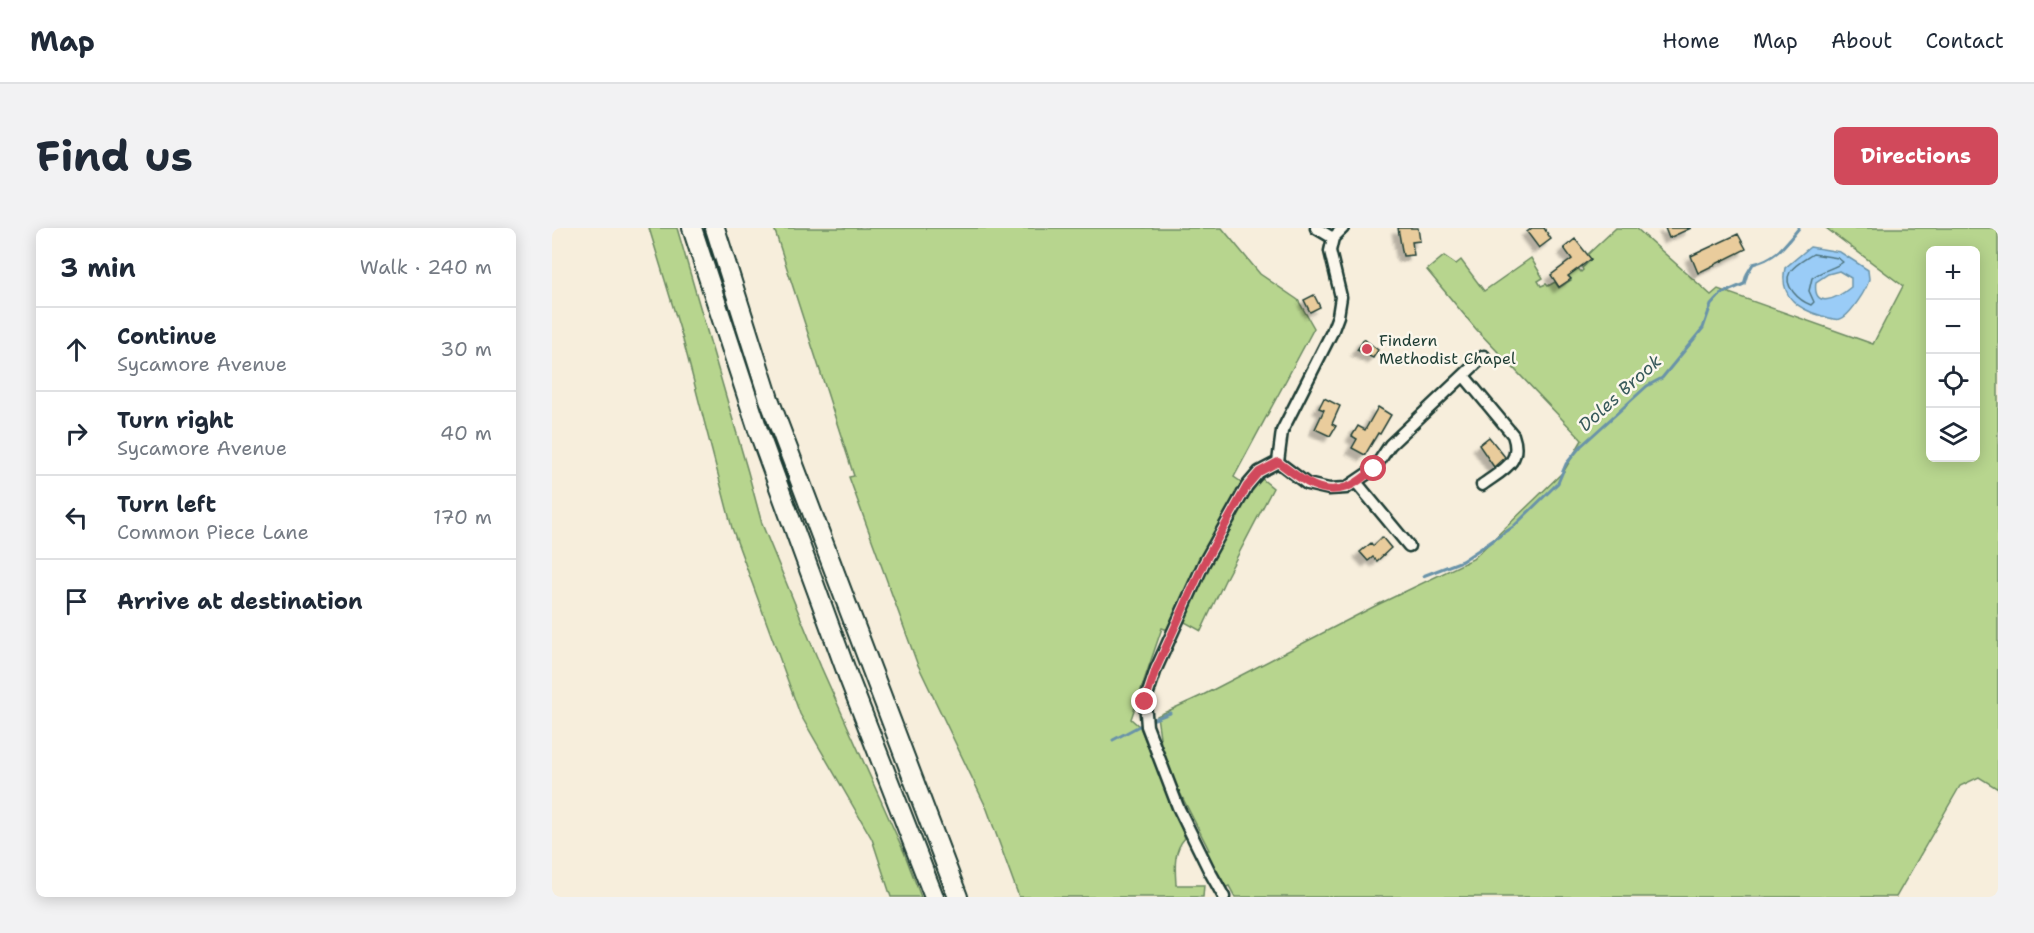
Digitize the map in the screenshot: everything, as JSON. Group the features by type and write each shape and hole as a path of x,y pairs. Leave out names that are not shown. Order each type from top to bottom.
{"highway":[{"path":"692,228 770,463 848,676 934,897"},
{"path":"715,228 769,399 958,897"}],"street":[{"path":"1316,228 1333,238"},
{"path":"1278,462 1282,431 1335,324 1341,297 1330,251 1333,238 1343,228"},
{"path":"1278,462 1307,484 1318,488 1346,488 1374,469 1390,445 1484,356"},
{"path":"1464,376 1513,435 1517,447 1515,457 1482,484"},
{"path":"1224,897 1178,807 1147,722 1145,702 1156,669 1204,563 1247,486 1259,472 1278,462"},
{"path":"1356,482 1409,546"}],"green space":[{"path":"649,228 677,228 762,524 821,667 904,852 921,897 891,897 872,839 800,714 732,528 682,336"},
{"path":"774,228 1222,228 1260,274 1298,300 1314,328 1234,477 1253,490 1261,478 1273,488 1201,631 1176,617 1171,631 1162,628 1131,719 1140,727 1185,838 1178,848 1175,866 1176,885 1204,885 1203,897 1019,897 987,809 917,663 849,477 854,476"},
{"path":"1616,228 1636,228 1711,295 1718,289 1873,344 1903,286 1826,228 1998,228 1998,789 1979,777 1960,786 1896,897 1235,897 1229,886 1220,890 1199,850 1209,850 1171,775 1161,744 1157,716 1473,559 1564,471 1582,440 1476,329 1427,270 1444,256 1456,264 1461,260 1484,291 1531,258 1543,278 1538,281 1541,286 1546,284 1548,286 1555,282 1559,288 1571,280 1567,274 1572,261 1581,272 1591,260 1587,255"}],"water":[{"path":"1810,247 1840,252 1868,270 1869,279 1858,302 1844,317 1836,320 1813,313 1792,300 1785,286 1785,268","holes":["1839,271 1851,278 1851,287 1839,295 1827,300 1818,297 1816,282 1828,274"]}],"building":[{"path":"1398,228 1418,228 1420,241 1412,242 1414,255 1403,256"},
{"path":"1532,228 1544,228 1551,239 1539,248 1527,232"},
{"path":"1665,228 1691,228 1669,238"},
{"path":"1738,234 1746,249 1698,273 1691,256"},
{"path":"1575,239 1591,259 1568,276 1571,279 1559,287 1551,275 1572,259 1564,248"},
{"path":"1314,295 1320,307 1310,312 1304,300"},
{"name":"Findern Methodist Chapel","path":"1364,339 1378,350 1373,358 1357,350"},
{"path":"1324,398 1340,406 1332,424 1336,426 1330,436 1315,429 1324,410 1319,408"},
{"path":"1378,407 1391,415 1365,455 1352,448 1357,439 1352,436 1358,426 1365,430"},
{"path":"1489,437 1505,457 1494,467 1479,445"},
{"path":"1382,537 1391,548 1377,561 1373,557 1368,561 1360,552 1371,543 1373,546"}],"waterway":[{"name":"Doles Brook","path":"1423,576 1462,561 1513,527 1558,483 1566,464 1581,446 1647,386 1662,378 1703,328 1711,305 1721,294 1744,284 1753,264 1774,255 1799,228"},
{"path":"1149,721 1170,713"},
{"path":"1113,740 1143,724"}],"place":[{"name":"Findern Methodist Chapel","path":"1367,349"}],"route":[{"path":"1145,702 1156,669 1204,563 1247,486 1259,472 1278,462 1307,484 1329,489 1346,488 1374,469"}]}
